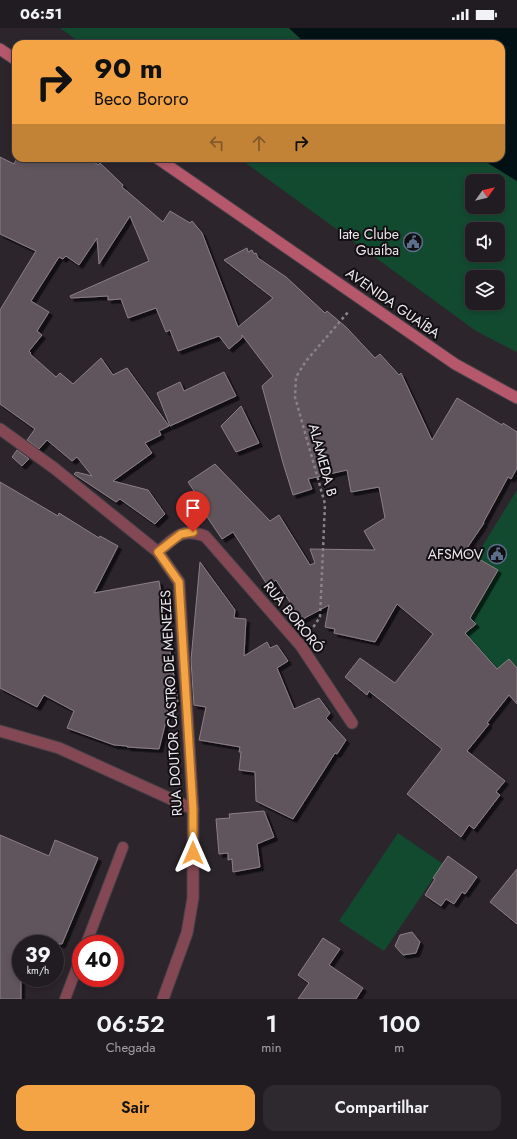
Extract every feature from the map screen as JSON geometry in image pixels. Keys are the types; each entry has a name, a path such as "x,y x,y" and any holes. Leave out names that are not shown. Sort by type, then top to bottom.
{"main road":[{"path":"0,49 12,57"},
{"name":"AVENIDA GUAÍBA","path":"163,162 455,364 517,398"}],"street":[{"path":"0,429 54,468 158,552"},
{"name":"RUA BORORÓ","path":"158,552 181,534 193,532 205,536 301,646 352,723"},
{"name":"RUA DOUTOR CASTRO DE MENEZES","path":"158,552 179,582 193,809 193,898 186,933 163,999"},
{"path":"0,732 59,748 193,809"}],"lane":[{"path":"89,935 123,847"},
{"path":"65,999 72,981"}],"path":[{"name":"ALAMEDA B","path":"301,646 320,617 326,504 295,397 296,377 306,361 360,298"}],"green space":[{"path":"60,28 289,28 302,40 76,40"},
{"name":"Iate Clube Guaíba","path":"244,162 486,162 517,181 517,352 476,331"},
{"name":"AFSMOV","path":"517,490 517,699 438,618"},
{"path":"398,833 443,864 384,951 339,921"}],"shaded area":[{"path":"289,28 517,28 517,181 486,162 505,162 505,40 302,40"}],"building":[{"path":"0,157 14,164 15,162 94,162 98,165 100,163 123,185 122,187 163,222 170,211 190,223 192,221 202,233 238,327 273,298 224,260 247,248 248,252 252,250 254,254 256,253 258,258 286,277 325,313 327,311 346,327 375,358 380,354 399,375 401,373 432,440 457,398 502,425 503,423 517,432 517,468 511,479 508,477 484,523 465,551 498,570 470,618 476,624 465,633 497,669 509,659 517,668 517,704 509,695 487,723 489,724 467,751 505,781 496,792 500,795 474,829 469,825 461,837 407,794 442,749 369,691 367,695 345,677 360,658 395,683 433,634 397,604 375,642 334,633 335,629 325,627 329,605 301,620 276,580 268,586 233,532 222,539 191,493 194,491 188,482 215,464 270,521 279,515 310,565 315,563 310,549 375,550 364,531 385,518 379,487 351,492 347,470 308,479 312,489 293,495 262,386 273,376 242,335 242,338 229,349 219,336 178,351 170,330 166,332 156,308 128,318 121,299 108,300 108,296 71,298 70,296 149,261 130,216 99,264 97,238 79,265 66,256 63,259 59,257 31,301 49,312 37,331 42,335 29,351 31,353 30,354 56,377 60,373 73,384 101,358 113,375 127,368 169,426 159,431 161,435 145,443 152,453 113,481 148,490 165,514 155,524 120,499 116,502 74,474 76,472 92,476 77,457 72,461 47,440 39,449 27,440 35,429 0,404 0,310 36,251 0,234"},
{"path":"224,372 236,396 170,426 157,393 180,382 184,391"},
{"path":"241,406 259,443 236,452 221,426"},
{"path":"17,450 29,459 22,466 12,457"},
{"path":"0,482 58,516 59,513 99,538 100,536 118,546 94,593 159,581 178,702 165,699 168,713 159,749 114,745 67,728 74,711 44,695 37,707 0,688"},
{"path":"200,562 235,610 234,618 246,619 244,656 267,642 270,648 277,645 288,661 277,668 294,709 319,698 330,713 326,718 346,740 337,754 335,753 293,819 256,801 255,772 239,770 241,752 239,752 240,747 199,740 206,707 194,705 191,660"},
{"path":"264,811 274,837 257,844 260,867 233,872 232,859 228,860 228,853 219,854 216,819 230,818 229,814"},
{"path":"0,835 49,856 55,840 98,858 64,939 64,935 12,935 12,987 21,987 21,999 0,999"},
{"path":"448,856 477,877 465,894 462,892 454,904 446,899 441,906 425,895 435,879 433,878"},
{"path":"517,869 517,924 490,902"},
{"path":"412,932 420,942 416,953 403,955 395,946 400,935"},
{"path":"323,938 340,949 329,965 363,988 356,999 298,999 309,983 298,975"}],"place":[{"name":"Iate Clube Guaíba","path":"413,242"},
{"name":"AFSMOV","path":"497,554"}],"route":[{"path":"193,532 181,534 158,552 179,582 193,809 193,853"}]}
